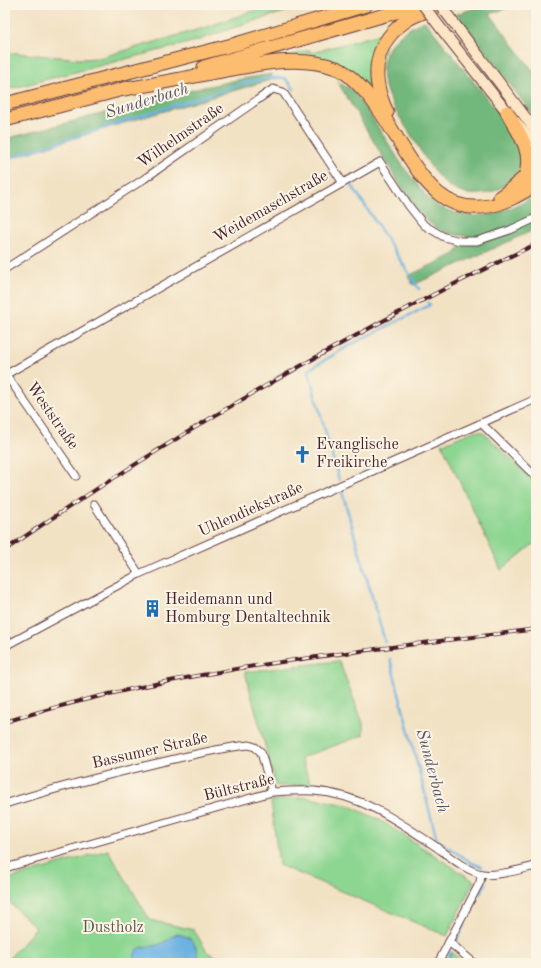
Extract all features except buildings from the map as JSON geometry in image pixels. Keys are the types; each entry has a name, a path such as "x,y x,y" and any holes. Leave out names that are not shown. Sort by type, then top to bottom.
{"highway":[{"path":"5,104 229,46 366,5"},
{"path":"5,120 289,44 421,5"},
{"path":"441,5 411,18 398,27 384,44 378,58 376,79 380,94 390,118 428,176 438,188 463,201 480,202 496,198 509,192 524,177 536,168"},
{"path":"124,89 270,63 306,61 337,68 360,85 377,106 427,185 448,200 461,205 477,208 491,206 519,195 536,185"},
{"path":"507,112 524,143 528,157 527,169 524,177"}],"main road":[{"path":"421,5 507,112 536,145"},
{"path":"441,5 536,131"}],"street":[{"name":"Wilhelmstraße","path":"5,269 144,179 273,89 283,92 342,183"},
{"name":"Weidemaschstraße","path":"5,374 380,162 409,206 424,225 444,237 477,241 494,236 536,218"},
{"name":"Weststraße","path":"5,374 76,476"},
{"name":"Uhlendiekstraße","path":"5,646 139,574 536,399"},
{"path":"481,423 536,477"},
{"path":"94,504 139,574"},
{"name":"Bassumer Straße","path":"5,804 48,790 95,778 186,756 249,745 255,747 261,752 272,792"},
{"name":"Bültstraße","path":"5,868 272,792 294,790 316,791 339,795 379,810 392,817 469,869 481,874 491,875 536,866"},
{"path":"438,963 480,882 481,874"},
{"path":"449,942 474,963"}],"green space":[{"path":"270,5 308,5 247,23 196,41 5,90 5,52 80,59 99,58 207,27"},
{"path":"484,5 517,5 490,14 536,75 536,119 457,14"},
{"path":"425,21 500,116 520,151 522,164 519,171 506,184 496,190 484,194 465,194 453,189 439,177 427,161 395,110 388,95 383,79 383,67 387,51 403,33"},
{"path":"387,32 375,94 362,82 285,57 310,50 311,53"},
{"path":"272,74 270,80 110,127 5,160 5,139 204,87"},
{"path":"337,81 353,91 405,169 428,198 439,207 456,213 473,216 494,214 536,196 536,229 413,285 408,276 455,254 468,236 451,234 438,229 414,208"},
{"path":"474,431 483,432 536,483 536,542 501,570 442,444"},
{"path":"339,661 363,723 363,735 301,758 311,785 276,786 245,672"},
{"path":"304,797 347,805 380,820 474,881 447,936 279,865 271,801"},
{"name":"Dustholz","path":"108,850 150,920 194,930 207,952 231,963 5,963 36,928 5,898 5,880"},
{"path":"452,952 463,963 447,963"}],"water":[{"path":"177,934 187,937 194,943 197,950 197,963 137,963 134,960 135,954 140,948 162,943"}],"waterway":[{"name":"Sunderbach","path":"5,159 248,82 271,78 285,78 294,89"},
{"name":"Sunderbach","path":"351,184 419,289"},
{"name":"Sunderbach","path":"339,480 308,370 350,345 430,305 428,303"},
{"name":"Sunderbach","path":"341,488 385,642"},
{"name":"Sunderbach","path":"390,659 437,840 472,863 482,867"},
{"name":"Sunderbach","path":"480,894 486,883"},
{"name":"Sunderbach","path":"469,916 475,904"},
{"name":"Sunderbach","path":"456,941 465,923"},
{"name":"Sunderbach","path":"445,963 451,952"}],"railway":[{"path":"5,550 133,466 264,386 399,313 536,244"},
{"path":"5,722 70,703 202,675 335,654 536,629"}],"place":[{"name":"Evanglische Freikirche","path":"303,454"},
{"name":"Heidemann und Homburg Dentaltechnik","path":"152,609"}]}
